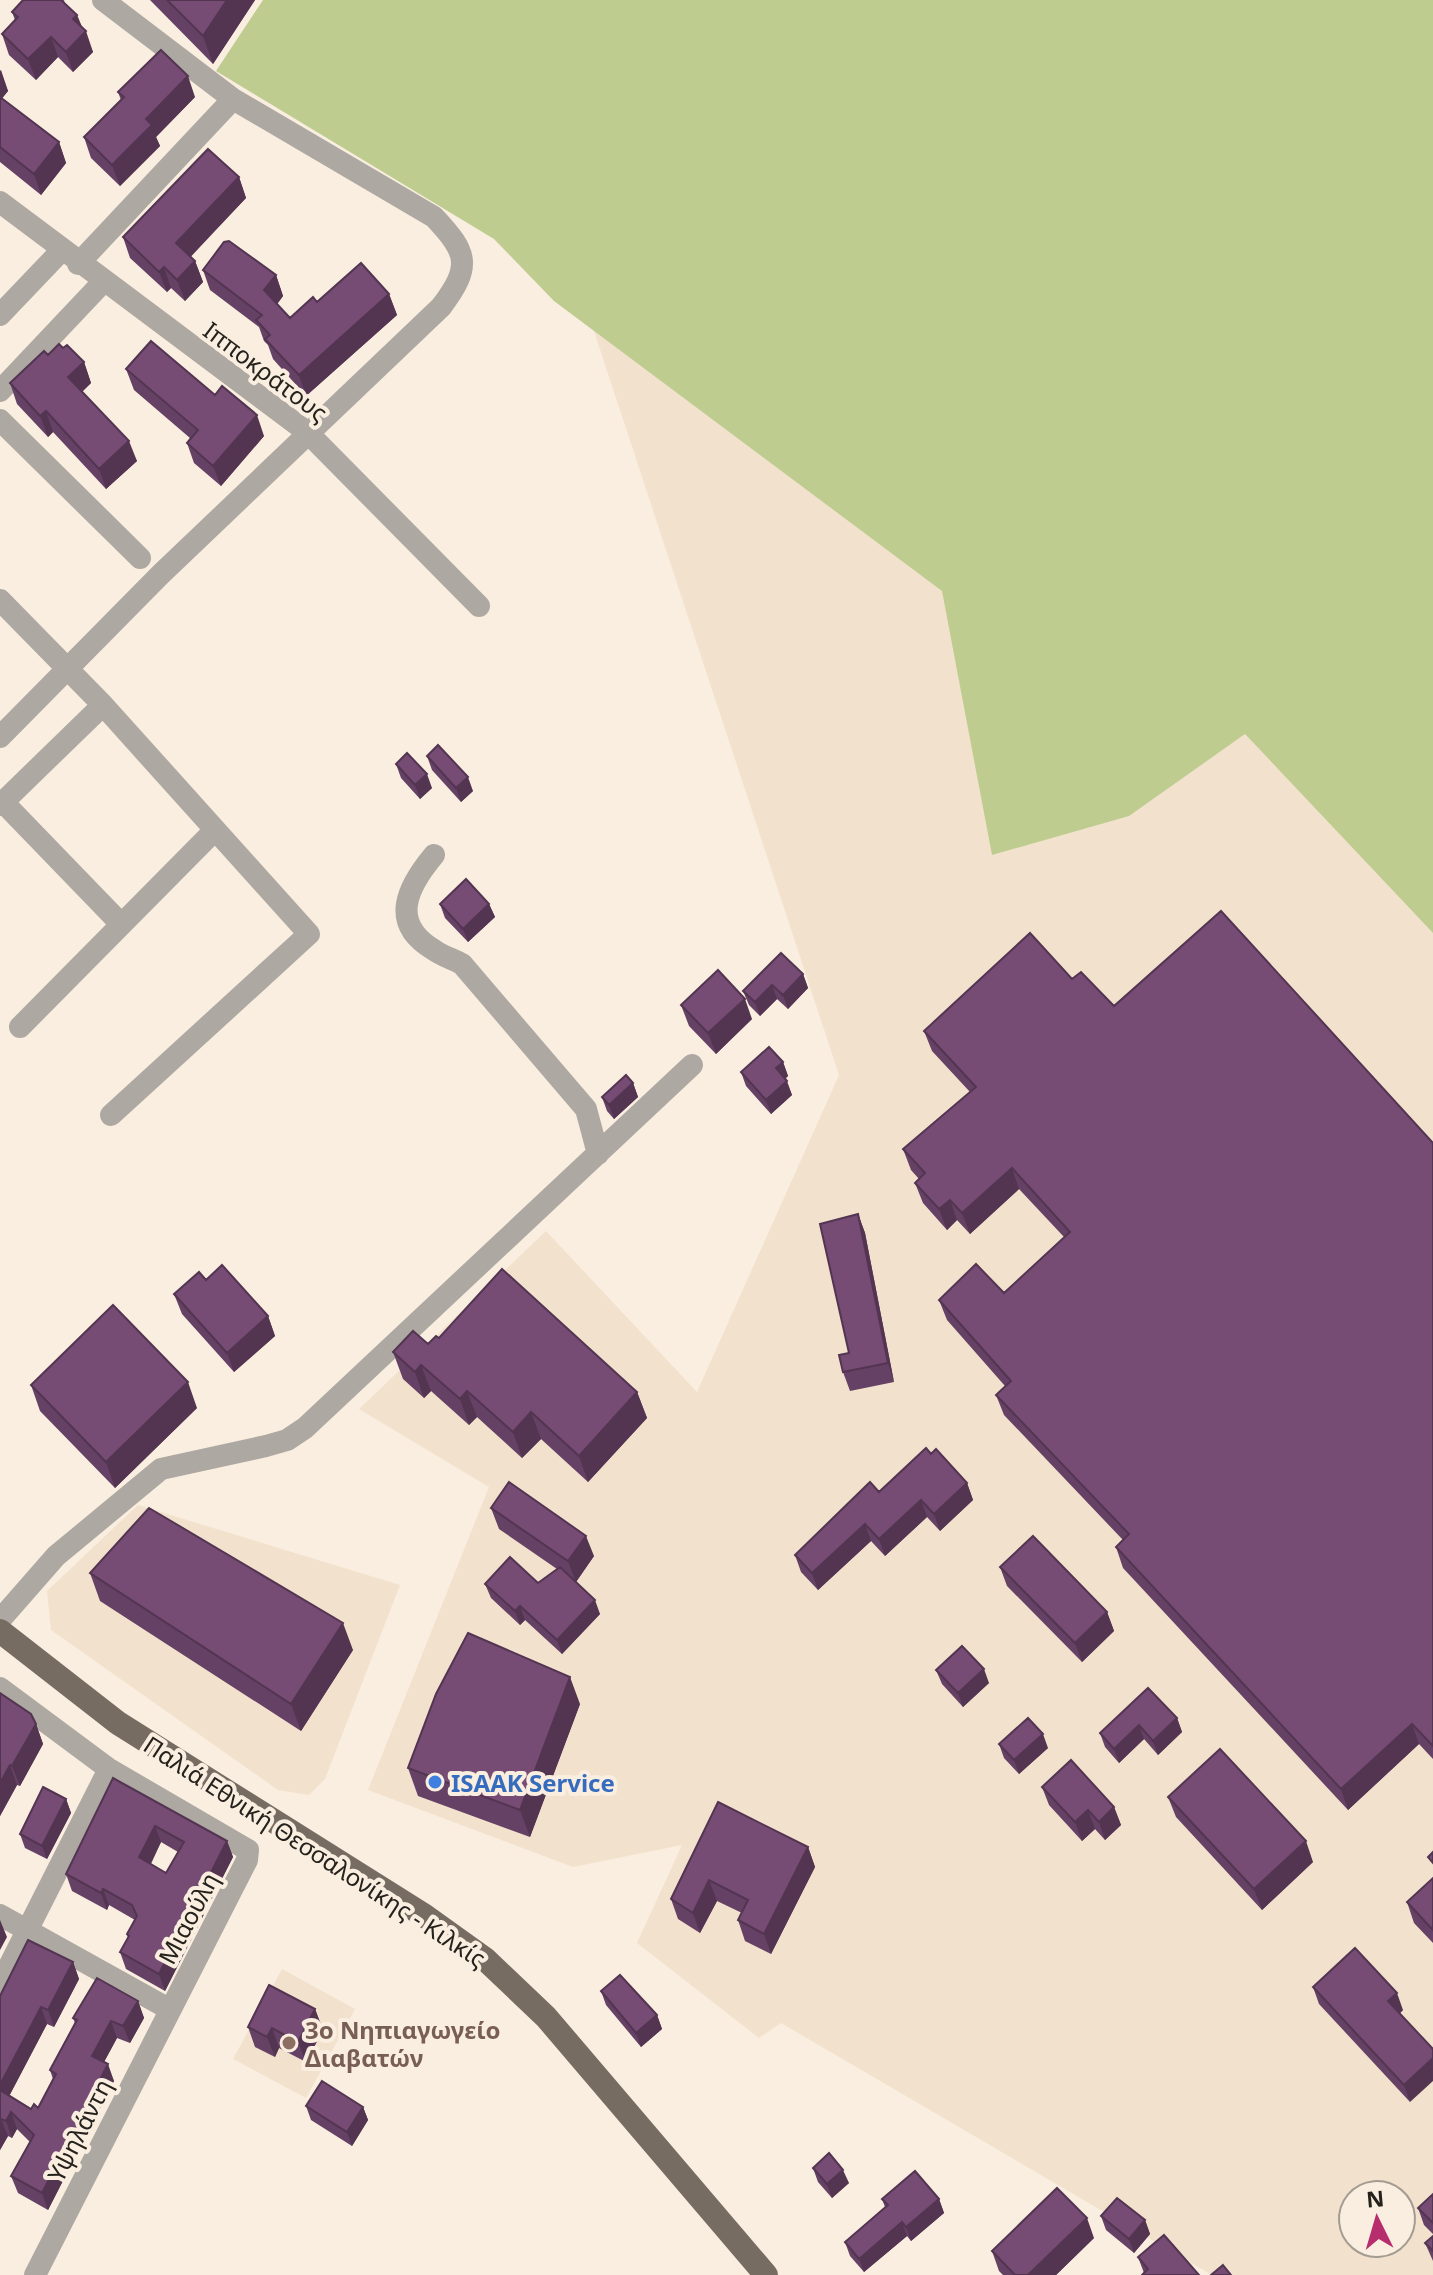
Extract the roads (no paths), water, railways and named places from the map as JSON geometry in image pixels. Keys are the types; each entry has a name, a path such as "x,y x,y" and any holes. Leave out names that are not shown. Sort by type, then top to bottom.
{"main road":[{"name":"Παλιά Εθνική Θεσσαλονίκης - Κιλκίς","path":"0,1631 118,1723 436,1923 485,1959 546,2017 766,2275"}],"street":[{"path":"0,737 307,432 441,307 458,285 462,262 460,244 434,217 233,99 103,0"},
{"path":"0,315 70,257 233,99"},
{"name":"Ιπποκράτους","path":"0,202 307,432 479,606"},
{"path":"0,391 103,282"},
{"path":"0,420 140,558"},
{"path":"0,600 66,671 103,705 309,934 111,1115"},
{"path":"103,705 2,803 121,924"},
{"path":"20,1027 215,830"},
{"path":"434,855 408,891 406,910 410,926 434,951 462,964 586,1109 598,1154"},
{"path":"0,1620 56,1556 161,1469 266,1446 287,1440 305,1428 692,1065"},
{"path":"0,1688 109,1769 0,1984"},
{"name":"Μιαούλη","path":"109,1769 248,1850 247,1860 169,2009"},
{"path":"0,1915 169,2009"},
{"name":"Υψηλάντη","path":"35,2275 169,2009"}],"place":[{"name":"ISAAK Service","path":"435,1782"},
{"name":"3ο Νηπιαγωγείο Διαβατών","path":"289,2043"}]}
